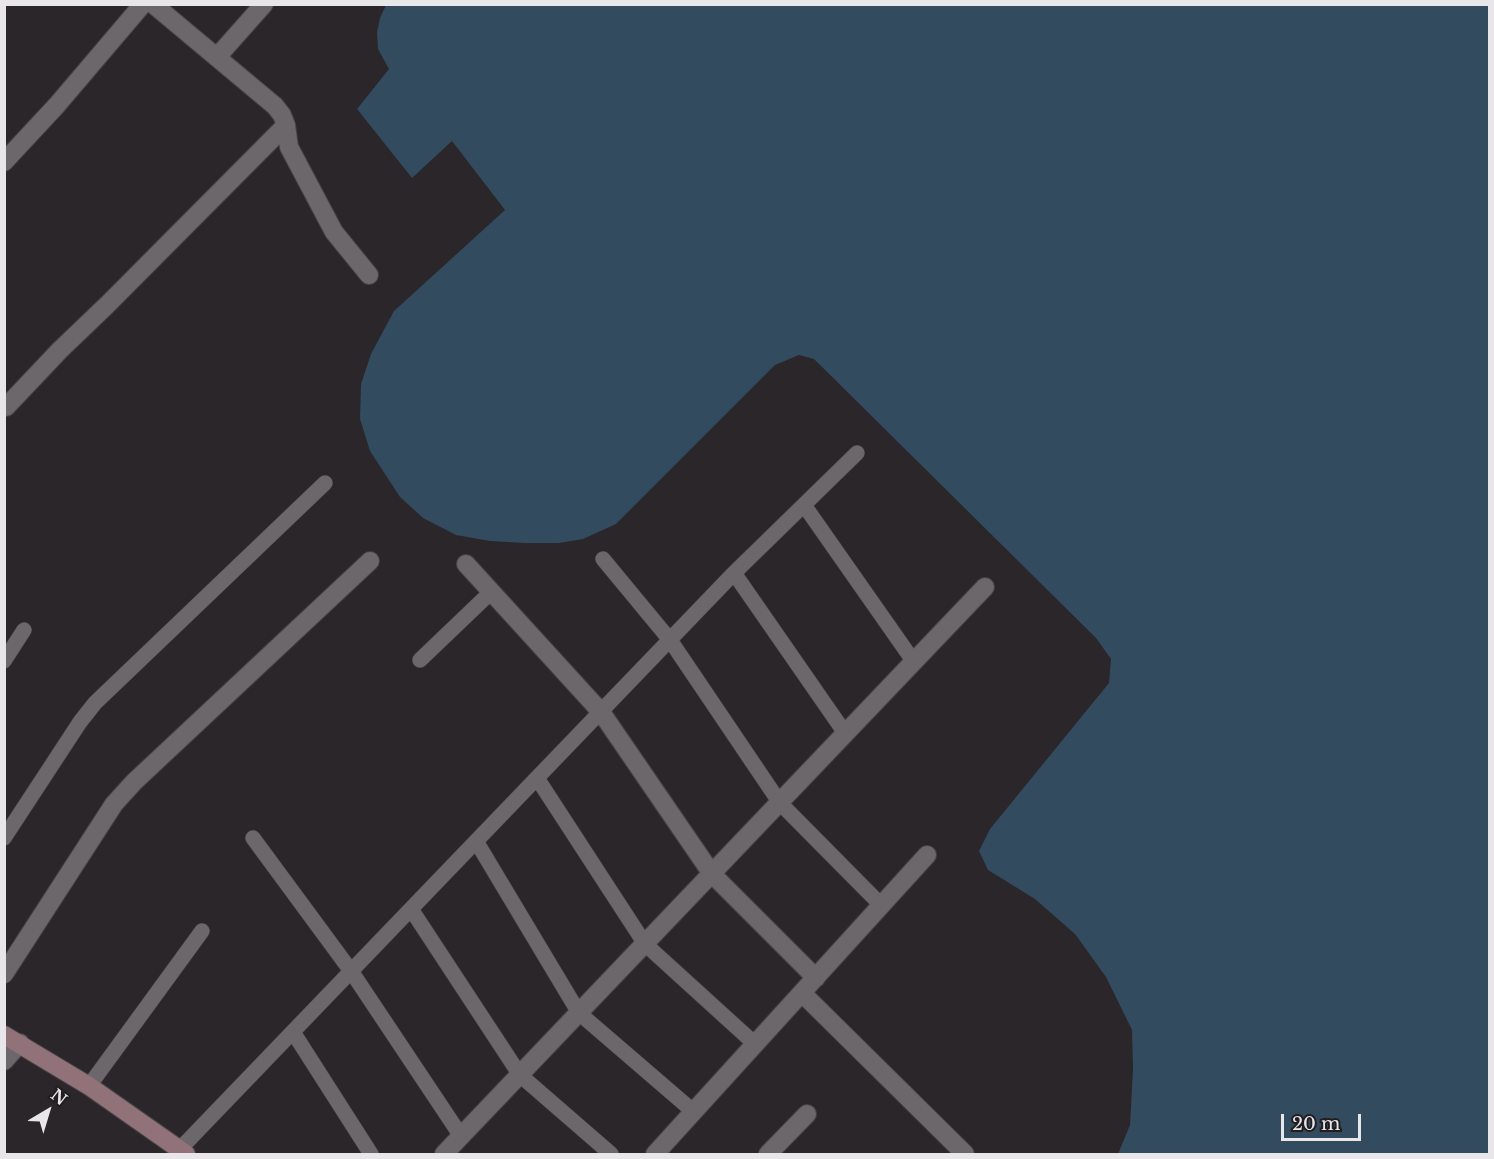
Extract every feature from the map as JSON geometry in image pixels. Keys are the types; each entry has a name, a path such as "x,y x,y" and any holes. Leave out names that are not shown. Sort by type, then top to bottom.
{"street":[{"path":"4,162 57,105 143,4"},
{"path":"153,4 275,106 286,125 289,147 334,232 369,275"},
{"path":"217,57 264,4"},
{"path":"6,407 60,350 286,125"},
{"path":"4,974 114,804 134,782 370,561"},
{"path":"465,564 601,712 712,874 816,978"},
{"path":"444,1155 985,587"},
{"path":"655,1155 927,855"},
{"path":"802,993 965,1155"},
{"path":"4,1061 12,1039 89,1086 180,1153"},
{"path":"768,1155 807,1114"}],"lane":[{"path":"180,1153 351,971 734,573 857,453"},
{"path":"4,838 80,722 95,703 325,483"},
{"path":"804,505 914,662"},
{"path":"603,559 670,640 780,803 881,905"},
{"path":"734,573 846,733"},
{"path":"420,660 490,593"},
{"path":"4,661 24,630"},
{"path":"537,778 645,944 755,1044"},
{"path":"253,838 351,971 461,1136"},
{"path":"476,842 579,1013 694,1112"},
{"path":"411,909 520,1075 611,1155"},
{"path":"89,1086 202,931"},
{"path":"293,1032 371,1155"}],"water":[{"path":"386,5 1489,5 1489,1154 1118,1154 1130,1125 1133,1069 1132,1030 1106,977 1075,934 1035,899 988,870 979,851 990,829 1109,683 1111,659 1096,638 814,359 799,355 775,365 616,524 583,539 559,543 525,543 490,541 456,535 423,518 400,497 370,451 360,419 361,384 371,354 394,311 505,210 452,141 412,178 357,109 389,69 378,49 377,32"}]}
